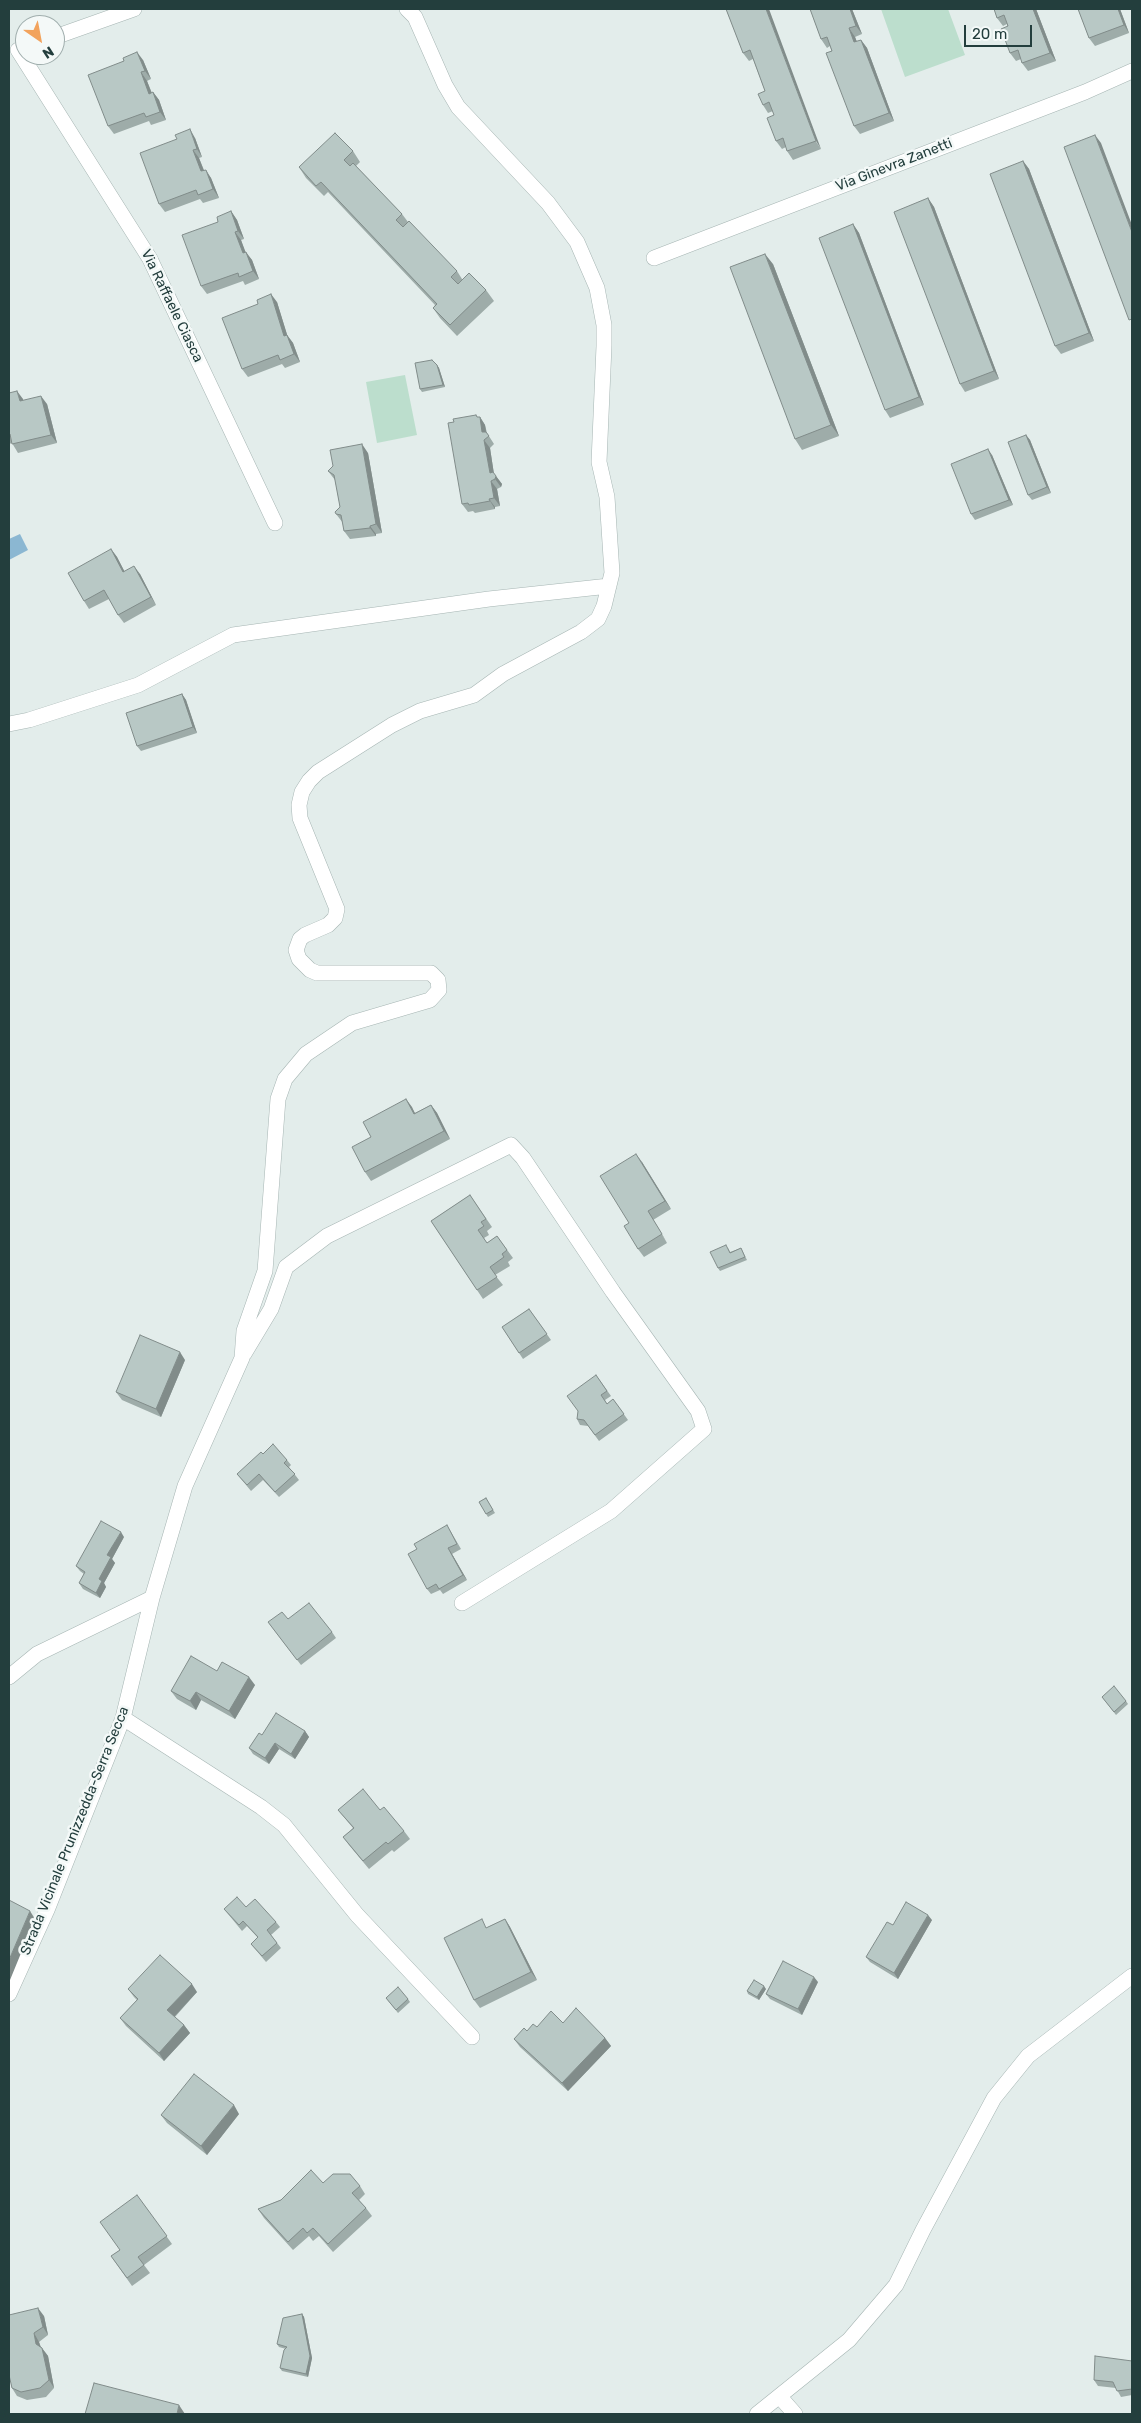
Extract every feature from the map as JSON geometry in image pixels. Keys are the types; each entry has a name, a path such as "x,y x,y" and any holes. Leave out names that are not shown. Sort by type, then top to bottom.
{"street":[{"path":"65,33 134,9"},
{"name":"Strada Vicinale Prunizzedda-Serra Secca","path":"9,1994 47,1910 123,1718 152,1598 185,1486 242,1358 244,1331 266,1271 278,1099 285,1079 306,1054 352,1024 430,1000 439,990 438,980 431,973 317,973 310,970 299,959 296,950 300,940 305,934 328,925 334,918 336,909 300,818 299,805 302,792 318,772 392,725 420,711 474,695 503,674 581,632 598,619 612,573 607,497 599,462 604,325 597,288 577,242 548,203 458,107 445,86 416,12"},
{"name":"Via Raffaele Ciasca","path":"27,65 150,259 275,523"},
{"name":"Via Ginevra Zanetti","path":"654,258 1085,92 1132,71"},
{"path":"9,724 29,720 138,685 233,636 489,600 609,586"},
{"path":"242,1358 270,1309 286,1267 327,1236 511,1145 524,1158 613,1292 698,1411 704,1428 611,1512 462,1603"},
{"path":"9,1676 38,1654 152,1598"},
{"path":"123,1718 261,1807 284,1825 357,1915 472,2037"},
{"path":"757,2414 849,2340 896,2285 922,2230 994,2098 1028,2056 1132,1976"},
{"path":"780,2397 795,2414"}],"green space":[{"path":"881,9 948,9 965,55 905,77"},
{"path":"405,375 417,435 377,443 366,382"}],"water":[{"path":"20,534 28,550 9,560 9,539"}],"building":[{"path":"726,9 766,9 816,141 787,151 783,138 776,141 767,118 774,115 769,102 763,105 758,94 765,91 750,50 743,53"},
{"path":"810,9 850,9 856,26 849,28 854,42 861,40 889,113 854,126 826,53 832,51 827,37 821,39"},
{"path":"994,9 1033,9 1050,53 1022,63 1018,50 1010,53 1001,29 1008,26 1004,15 997,18"},
{"path":"1078,9 1118,9 1124,25 1089,38"},
{"path":"137,52 145,71 141,72 149,94 153,92 160,112 146,117 144,113 108,126 88,75 124,61 123,58"},
{"path":"190,129 197,149 193,150 201,171 206,170 213,189 198,195 196,190 159,204 140,153 177,139 175,135"},
{"path":"335,133 353,151 344,160 350,166 353,163 402,214 396,220 403,227 409,221 457,271 451,277 458,284 469,273 486,290 450,325 433,308 437,304 321,182 316,186 299,167"},
{"path":"1095,135 1132,232 1132,319 1129,320 1064,147"},
{"path":"1023,161 1089,333 1055,346 990,174"},
{"path":"928,198 994,371 960,384 894,212"},
{"path":"231,211 238,231 235,232 243,253 246,252 253,271 239,277 238,273 201,286 182,235 218,222 217,217"},
{"path":"853,224 919,397 885,410 819,238"},
{"path":"765,254 831,425 795,439 730,267"},
{"path":"271,294 284,336 287,335 294,354 280,360 278,355 242,369 222,318 258,304 257,300"},
{"path":"432,360 437,365 443,385 420,389 415,363"},
{"path":"17,391 20,401 41,396 51,435 12,444 9,434 9,393"},
{"path":"476,415 480,417 482,432 486,432 489,436 484,440 490,473 493,472 496,476 491,481 494,498 489,499 490,501 469,505 468,503 462,504 448,423 454,422 453,419"},
{"path":"1026,435 1047,487 1028,495 1008,442"},
{"path":"362,444 376,524 370,526 370,528 344,531 341,515 335,512 340,507 334,475 328,471 333,466 330,450"},
{"path":"988,449 1009,500 971,514 951,464"},
{"path":"111,549 123,572 134,566 151,597 118,615 104,590 84,601 68,573"},
{"path":"182,694 193,727 137,746 126,713"},
{"path":"406,1099 414,1114 431,1105 444,1131 365,1172 352,1147 371,1137 363,1122"},
{"path":"636,1154 665,1201 648,1211 662,1234 638,1249 624,1226 629,1223 600,1176"},
{"path":"470,1195 486,1219 481,1222 484,1226 478,1230 487,1243 497,1236 507,1250 502,1254 504,1257 490,1267 497,1277 477,1290 431,1221"},
{"path":"726,1245 730,1253 741,1248 745,1257 718,1268 710,1252"},
{"path":"529,1309 547,1334 519,1353 502,1327"},
{"path":"140,1335 180,1352 156,1409 116,1392"},
{"path":"596,1375 607,1391 601,1395 607,1404 613,1399 624,1414 595,1435 584,1420 577,1419 578,1411 567,1396"},
{"path":"273,1444 287,1460 284,1463 295,1474 275,1492 259,1474 247,1485 237,1474 261,1452 263,1454"},
{"path":"486,1498 493,1510 486,1514 479,1502"},
{"path":"101,1521 121,1532 107,1555 111,1557 99,1579 102,1581 96,1593 79,1583 85,1572 76,1566"},
{"path":"447,1525 457,1544 448,1548 463,1575 439,1589 436,1584 427,1589 408,1554 417,1549 414,1544"},
{"path":"309,1603 332,1632 297,1660 268,1622 282,1612 288,1619"},
{"path":"191,1656 217,1671 222,1662 249,1677 229,1711 196,1692 190,1701 171,1691"},
{"path":"1114,1686 1126,1701 1114,1712 1102,1697"},
{"path":"276,1713 305,1731 291,1754 275,1743 265,1758 249,1748 259,1733 262,1735"},
{"path":"363,1789 380,1810 384,1807 404,1831 388,1844 386,1842 363,1861 343,1837 354,1828 338,1810"},
{"path":"237,1897 246,1907 255,1899 276,1922 267,1930 277,1943 262,1956 251,1944 258,1937 243,1921 239,1925 224,1909"},
{"path":"9,1900 30,1911 9,1960"},
{"path":"906,1902 928,1915 894,1973 866,1957 887,1922 893,1925"},
{"path":"482,1919 486,1928 505,1919 531,1972 474,2000 444,1938"},
{"path":"160,1955 192,1984 167,2010 184,2025 159,2053 120,2018 138,1999 128,1989"},
{"path":"783,1961 814,1977 798,2009 766,1994"},
{"path":"754,1980 764,1986 757,1997 747,1991"},
{"path":"398,1987 408,1999 396,2010 386,1998"},
{"path":"576,2008 605,2038 562,2083 514,2039 524,2028 527,2031 533,2024 537,2027 551,2011 563,2023"},
{"path":"194,2074 234,2105 201,2146 161,2115"},
{"path":"311,2170 323,2183 333,2174 350,2174 360,2186 352,2193 366,2208 328,2244 313,2228 307,2233 303,2228 288,2242 258,2209 281,2200"},
{"path":"137,2195 167,2236 138,2257 144,2265 127,2278 111,2256 120,2250 100,2222"},
{"path":"38,2308 43,2327 34,2333 36,2344 42,2348 49,2380 40,2388 21,2392 12,2388 9,2375 9,2315"},
{"path":"302,2314 310,2356 306,2374 280,2368 284,2350 287,2347 277,2344 283,2318"},
{"path":"1095,2356 1132,2361 1132,2389 1117,2391 1113,2382 1094,2380"},
{"path":"94,2383 179,2405 177,2414 85,2414"}]}
